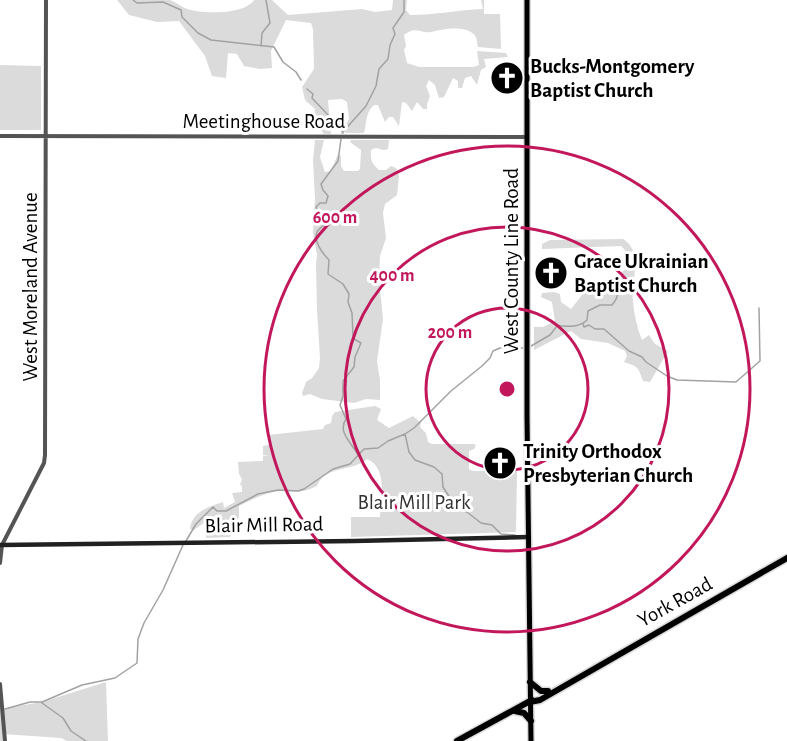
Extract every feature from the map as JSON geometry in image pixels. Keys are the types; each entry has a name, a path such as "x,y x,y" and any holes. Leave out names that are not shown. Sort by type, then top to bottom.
{"highway":[{"name":"York Road","path":"530,702 540,700 787,558"},
{"name":"York Road","path":"530,702 580,675"},
{"path":"530,682 541,692 548,691"},
{"path":"458,741 530,702"},
{"path":"514,711 524,713 531,721"}],"main road":[{"name":"West County Line Road","path":"527,0 528,537 531,741"},
{"name":"Blair Mill Road","path":"1,545 528,537"}],"street":[{"name":"West Moreland Avenue","path":"0,563 1,545 44,463 45,455 46,0"},
{"name":"Meetinghouse Road","path":"0,136 528,137"},
{"path":"0,684 5,741"}],"green space":[{"path":"117,0 170,0 187,9 223,12 242,8 254,0 272,0 288,15 362,9 375,12 392,10 393,0 407,0 406,10 410,15 483,9 481,0 484,0 484,14 500,14 501,49 478,47 476,37 467,30 448,29 427,32 418,30 404,35 407,63 419,67 473,67 479,65 477,51 506,53 508,57 484,59 486,67 481,70 477,85 471,76 465,78 462,88 458,88 458,81 453,78 444,97 439,98 435,85 429,80 426,86 430,96 427,109 423,109 417,102 412,111 406,103 402,102 399,126 393,117 389,117 385,122 378,105 374,105 368,114 364,133 346,133 343,130 349,119 347,102 342,99 328,100 331,134 324,134 314,117 315,109 305,100 302,87 314,69 311,23 286,20 271,51 272,68 260,69 244,66 237,54 228,53 226,78 212,76 205,56 179,21 157,22 129,15"},
{"path":"0,65 41,66 41,130 0,130"},
{"path":"315,140 324,140 320,157 325,172 331,171 338,154 341,156 341,166 344,171 360,169 361,150 350,142 351,140 389,140 388,149 371,150 371,159 379,170 386,170 391,166 396,168 399,176 397,195 385,204 383,213 386,238 380,256 379,279 383,319 377,361 380,400 366,399 354,403 322,399 310,394 303,396 302,393 306,382 319,368 320,358 317,255 313,232"},
{"path":"623,239 630,245 635,260 633,302 642,340 649,335 655,344 668,351 650,382 643,381 637,368 624,362 627,356 625,351 608,343 581,339 571,331 534,350 534,327 543,327 555,321 552,302 541,297 542,293 560,294 561,302 571,309 592,285 604,285 626,269 627,252 621,246 542,249 542,244 550,240"},
{"name":"Blair Mill Park","path":"375,406 381,409 377,420 389,428 413,416 421,423 420,427 426,433 428,442 432,444 476,445 469,451 469,469 472,471 517,471 516,532 351,537 351,517 380,517 381,476 374,463 367,459 326,475 317,486 311,489 269,493 239,506 239,517 230,537 206,538 207,524 205,522 194,530 190,529 194,518 202,511 223,502 224,508 235,502 232,493 242,492 238,462 263,461 263,456 269,456 263,455 263,446 269,445 268,435 323,429 325,425 331,423 335,412"},
{"path":"106,682 108,741 67,741 61,738 3,734 3,741 0,741 0,709 42,702"}],"waterway":[{"path":"133,0 137,3 163,2 181,10 182,17 198,33 211,40 274,47 283,62 296,72 301,80"},
{"path":"261,46 262,33 270,23 266,0"},
{"path":"342,133 366,106 376,86 379,69 388,59 390,45 395,34 393,28 404,12 404,0"},
{"path":"307,89 313,94 312,98 330,117"},
{"path":"333,119 342,124 343,133"},
{"path":"341,139 338,161 321,184 328,196 326,203 320,203 316,207 321,217 328,221 318,231 316,239 329,260 328,274 343,284 349,294 353,336 361,343 355,357 354,367 343,381 343,396 340,405 346,419 344,433 358,455"},
{"path":"531,346 550,335 557,326 584,323 587,320 588,311 600,305 612,305 618,292 629,287"},
{"path":"583,324 584,327 589,325 595,329 604,329 629,351 677,380 736,382 760,361 759,308"},
{"path":"186,541 196,524 213,507 217,511 226,511 258,494 278,490 304,489 333,469 350,464 364,449 378,448 414,428 451,391 482,366 493,351 500,348 523,348"},
{"path":"405,434 409,452 415,460 434,467 442,474 443,487 457,509 467,512 481,523 492,525 501,534 515,535"},
{"path":"5,709 30,702 42,702 82,685 115,678 137,663 138,639 144,623 163,590 183,545"},
{"path":"42,703 63,718 71,731 86,741"}],"place":[{"name":"Bucks-Montgomery Baptist Church","path":"507,78"},
{"name":"Grace Ukrainian Baptist Church","path":"551,273"},
{"name":"Trinity Orthodox Presbyterian Church","path":"500,463"}]}
